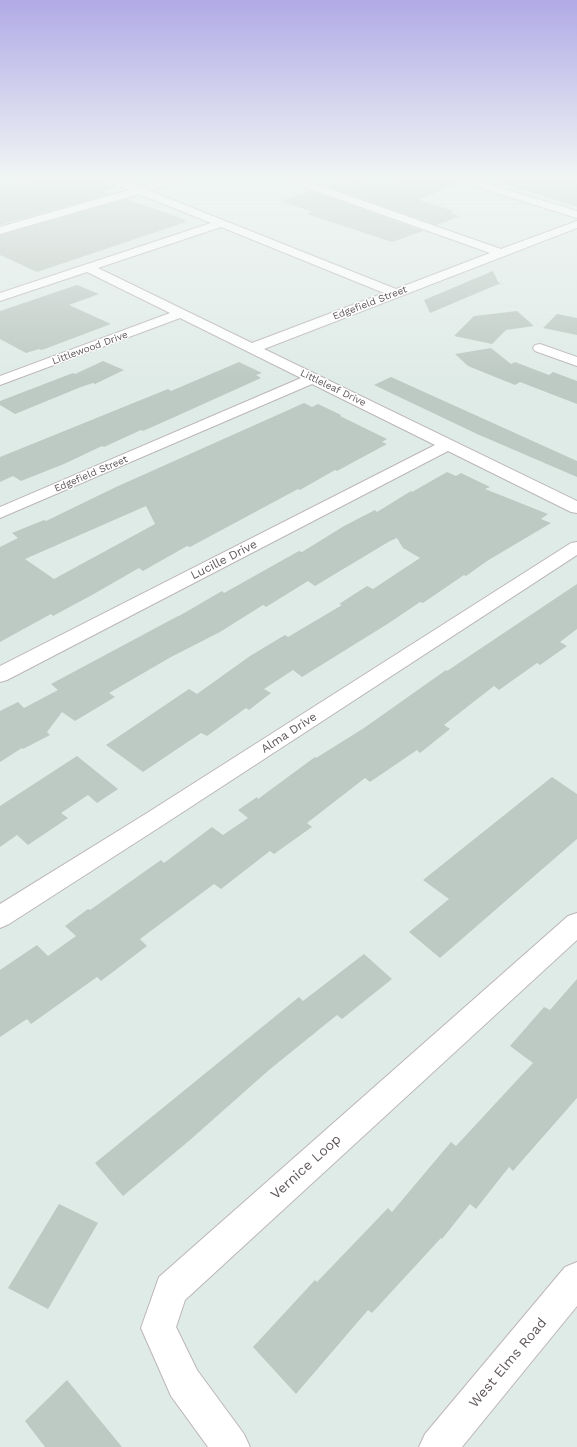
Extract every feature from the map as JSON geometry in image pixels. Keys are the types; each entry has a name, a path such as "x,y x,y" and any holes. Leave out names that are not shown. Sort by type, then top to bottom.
{"street":[{"path":"0,297 159,245"},
{"path":"273,245 395,293"},
{"path":"480,245 501,252"},
{"name":"Edgefield Street","path":"253,348 521,245"},
{"name":"Littleleaf Drive","path":"88,268 577,508"},
{"name":"Littlewood Drive","path":"0,381 180,314"},
{"path":"540,348 577,362"},
{"name":"Edgefield Street","path":"0,513 313,378"},
{"name":"Lucille Drive","path":"0,675 449,444"},
{"name":"Alma Drive","path":"0,917 162,815 577,547"},
{"name":"Vernice Loop","path":"231,1447 184,1383 158,1328 171,1289 577,924"},
{"name":"West Elms Road","path":"438,1447 577,1279"}],"building":[{"path":"0,245 119,245 37,272 0,255"},
{"path":"493,271 498,282 501,283 430,313 424,300"},
{"path":"77,285 99,294 69,305 111,324 42,350 39,349 26,353 0,339 0,311"},
{"path":"517,311 534,326 506,330 492,344 454,336 474,316"},
{"path":"557,314 577,318 577,335 543,328"},
{"path":"491,348 511,364 515,362 549,375 553,372 577,381 577,404 520,382 515,385 468,366 455,354"},
{"path":"103,361 124,370 95,384 93,383 81,387 15,414 0,405 0,401 73,373 75,374"},
{"path":"239,362 262,373 256,375 261,378 143,431 141,430 104,447 102,446 64,464 21,481 13,476 0,482 0,457 168,389 171,391"},
{"path":"391,377 577,461 577,477 477,434 374,385"},
{"path":"304,403 312,407 318,404 387,439 382,442 387,444 337,471 335,470 300,490 298,489 190,547 187,546 143,571 139,568 53,616 51,614 0,642 0,547 18,538 12,533 44,520 46,521 116,487","holes":["146,506 155,524 54,579 25,559"]},
{"path":"447,472 456,476 461,473 490,487 485,489 548,514 541,519 551,523 487,561 466,576 464,575 423,603 420,602 302,677 293,670 264,689 271,693 249,710 246,708 207,736 201,733 143,772 106,745 189,689 197,694 250,656 285,635 288,637 342,605 339,604 367,586 373,589 420,558 403,548 397,538 390,541 315,586 308,581 266,607 263,605 220,632 171,657 109,693 115,697 75,721 62,712 47,732 50,735 23,749 22,748 0,762 0,711 18,702 24,708 58,690 51,684 179,616 222,591 224,593 299,551 302,552 344,526 375,510 377,512 411,491 412,492"},
{"path":"577,584 577,629 560,642 567,646 540,665 537,663 499,690 494,686 444,725 450,729 420,753 417,750 370,782 365,778 307,823 312,827 274,854 270,851 221,889 214,884 140,939 147,946 101,981 97,977 31,1024 27,1019 0,1037 0,970 37,945 48,956 76,936 65,926 88,909 90,910 161,860 164,863 212,827 223,835 248,818 238,810 257,797 258,799 315,757 316,758 364,728 446,670 447,671"},
{"path":"77,756 118,789 97,803 88,795 61,813 68,818 28,845 17,835 0,847 0,806"},
{"path":"552,777 577,794 577,839 440,958 409,932 449,899 423,880"},
{"path":"364,954 392,979 342,1019 337,1015 269,1070 190,1140 123,1196 95,1163 299,997 303,1001"},
{"path":"577,979 577,1098 513,1171 509,1167 476,1209 470,1204 442,1239 441,1238 372,1313 368,1310 296,1394 253,1347 315,1280 317,1282 388,1208 392,1212 451,1142 456,1146 533,1063 510,1046 544,1007 550,1010"},
{"path":"59,1204 98,1223 48,1309 8,1288"},
{"path":"67,1380 122,1447 45,1447 25,1421"}]}
